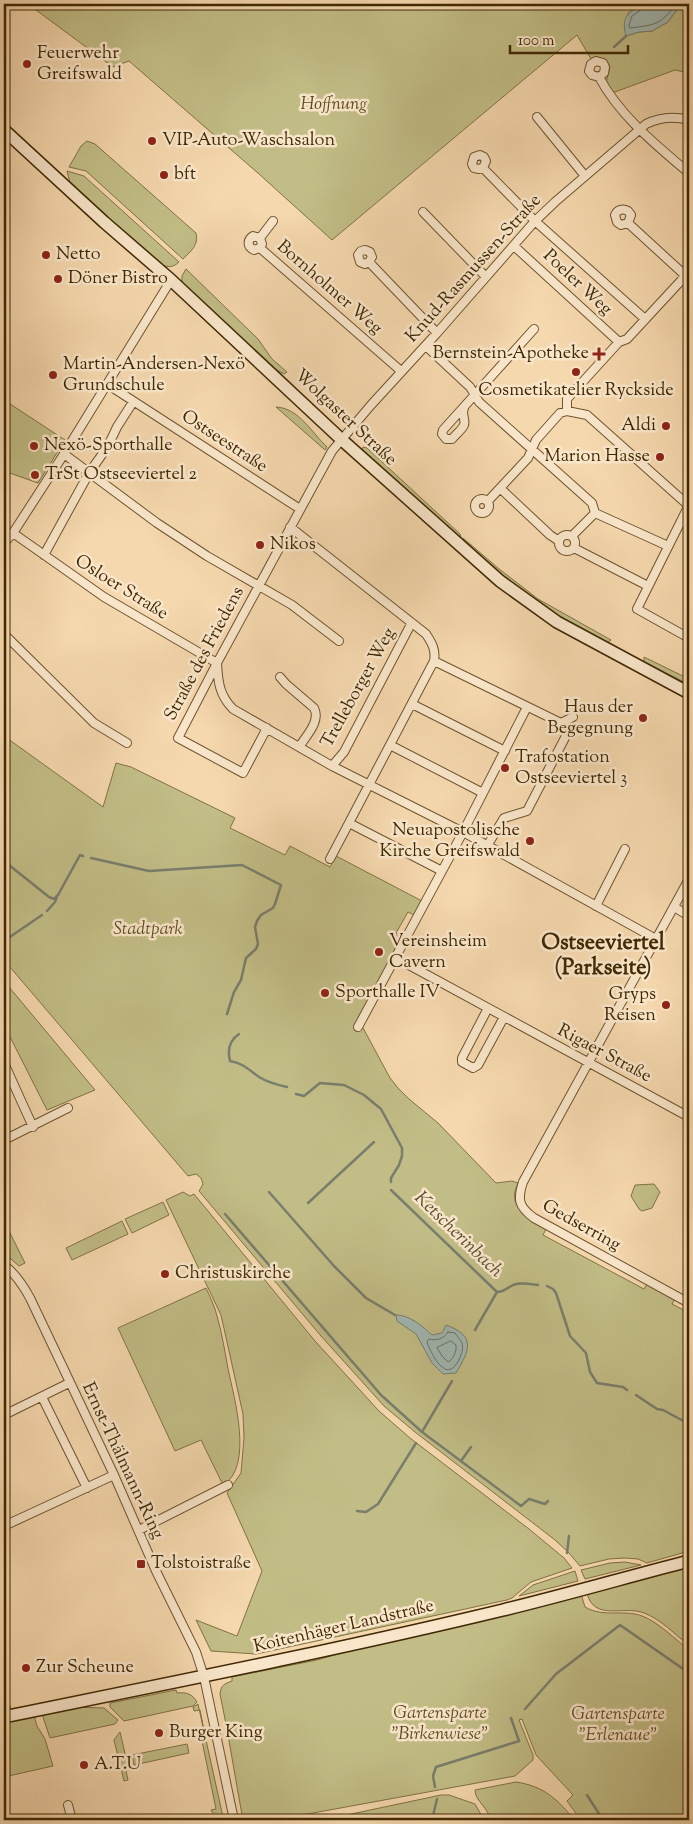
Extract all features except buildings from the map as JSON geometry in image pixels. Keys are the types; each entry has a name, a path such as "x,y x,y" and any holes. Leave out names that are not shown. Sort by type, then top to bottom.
{"main road":[{"name":"Wolgaster Straße","path":"4,130 104,222 171,280 342,440 500,581 543,613 689,693"},
{"name":"Koitenhäger Landstraße","path":"6,1716 204,1677 503,1610 689,1561"}],"street":[{"path":"599,77 605,89 640,130 689,173"},
{"path":"537,117 585,176"},
{"name":"Knud-Rasmussen-Straße","path":"342,440 401,371 438,333 535,222 555,202 654,120 680,118 689,120"},
{"path":"483,168 535,222 645,319"},
{"path":"423,212 486,277"},
{"name":"Bornholmer Weg","path":"260,238 273,221"},
{"path":"567,410 567,399 619,342 627,339 688,276 628,223"},
{"name":"Bornholmer Weg","path":"260,238 253,236 248,243 250,248 254,250 260,248"},
{"name":"Bornholmer Weg","path":"260,238 262,244 260,248"},
{"name":"Poeler Weg","path":"514,246 619,342"},
{"name":"Bornholmer Weg","path":"260,248 401,371"},
{"path":"369,262 438,333"},
{"path":"4,543 13,533 64,454 171,280"},
{"path":"464,408 534,329"},
{"path":"426,346 470,387 479,402 592,503 594,513"},
{"name":"Ostseestraße","path":"107,384 300,509"},
{"path":"44,555 89,473 108,446 117,427 134,402"},
{"path":"488,501 528,458 536,440 560,414 567,410 587,414 689,506 637,609 689,638"},
{"name":"Straße des Friedens","path":"267,728 243,772 178,738 290,527 330,455 342,440"},
{"path":"64,454 207,556 259,585"},
{"path":"500,488 550,535 559,541 560,547 564,551 570,551 574,548 576,543 572,536"},
{"path":"572,536 594,513"},
{"path":"594,513 668,546"},
{"path":"290,527 426,634 432,643 435,653 434,661 330,859"},
{"name":"Osloer Straße","path":"13,533 104,597 217,663"},
{"path":"559,541 564,535 572,536"},
{"path":"574,548 648,586"},
{"name":"Straße des Friedens","path":"259,585 292,605 339,641"},
{"name":"Trelleborger Weg","path":"332,766 344,752 411,624"},
{"path":"4,634 94,723 127,743"},
{"path":"434,661 561,723 573,717"},
{"path":"217,663 218,682 225,701 233,709 332,766 463,832 656,939"},
{"path":"280,677 314,708 316,713 314,724 299,747"},
{"path":"412,704 505,751"},
{"path":"358,1027 463,832 527,707"},
{"path":"488,846 504,818 527,811 569,730"},
{"path":"390,745 483,793"},
{"path":"349,823 442,870"},
{"path":"596,906 625,849"},
{"name":"Gedserring","path":"689,879 523,1182 519,1198 521,1205 534,1218 689,1303"},
{"path":"674,907 689,916"},
{"name":"Rigaer Straße","path":"396,958 689,1117"},
{"path":"488,1008 462,1058 462,1062 468,1066 473,1068 478,1066 504,1017"},
{"path":"4,1063 33,1126"},
{"path":"4,1140 68,1108"},
{"name":"Ernst-Thälmann-Ring","path":"4,1265 20,1281 30,1298 114,1475 156,1571 196,1652 204,1677 232,1820"},
{"path":"4,1415 69,1383"},
{"path":"42,1397 87,1488"},
{"path":"4,1526 114,1475"},
{"path":"138,1530 228,1485"},
{"path":"4,1702 6,1716"},
{"path":"68,1805 72,1820"}],"green space":[{"name":"Hoffnung","path":"28,4 642,4 628,13 626,36 652,31 668,22 681,4 689,4 689,73 675,70 612,93 606,83 610,67 604,60 596,57 591,59 577,35 332,240 129,61 113,67"},
{"path":"87,141 95,144 196,233 195,244 183,259 86,171 69,167 81,146"},
{"path":"67,171 84,176 179,262 174,266 168,267 158,263 75,189 70,183"},
{"path":"186,269 258,339 272,359 287,372 284,374 265,363 182,283 182,276"},
{"path":"4,400 65,440 38,483 4,471"},
{"path":"276,407 284,408 298,416 327,447 325,450"},
{"path":"363,447 367,448 461,537 457,538 362,450"},
{"path":"463,538 538,599 611,640 607,643 551,613 510,585 462,541"},
{"path":"644,657 689,679 689,683 644,662"},
{"name":"Stadtpark","path":"4,736 103,807 116,763 131,767 235,818 230,828 285,855 290,846 330,867 336,856 422,901 414,915 408,912 396,933 403,937 354,1026 362,1026 390,1078 398,1088 438,1123 496,1183 512,1181 518,1183 515,1191 517,1205 532,1221 546,1229 543,1235 644,1289 647,1284 675,1299 672,1304 689,1313 689,1551 647,1563 638,1559 625,1558 609,1559 580,1566 555,1540 384,1406 321,1336 199,1191 203,1184 201,1178 196,1174 188,1176 4,960"},
{"path":"4,981 95,1090 47,1110 4,1025"},
{"path":"654,1184 660,1192 652,1208 642,1211 631,1196 635,1185"},
{"path":"183,1192 190,1196 194,1194 315,1341 379,1411 410,1438 529,1529 564,1558 572,1568 531,1582 507,1600 256,1654 211,1651 196,1620 237,1636 262,1571 227,1493 241,1473 244,1437 243,1414 221,1315 166,1200"},
{"path":"163,1202 169,1215 132,1233 125,1219"},
{"path":"4,1221 25,1263 19,1266 4,1253"},
{"path":"122,1221 128,1234 72,1260 66,1248"},
{"path":"206,1288 215,1309 220,1329 239,1431 240,1448 238,1463 232,1476 223,1485 201,1440 175,1451 118,1328"},
{"path":"625,1562 641,1565 585,1579 581,1570 610,1563"},
{"path":"689,1566 689,1645 662,1623 644,1613 603,1610 596,1607 591,1602 587,1593"},
{"path":"575,1571 578,1581 519,1596 533,1585"},
{"path":"581,1594 585,1607 599,1612 628,1613 648,1618 689,1650 689,1820 581,1820 567,1801 573,1795 536,1755 522,1719 519,1720 533,1755 533,1760 515,1776 275,1820 243,1820 220,1694 222,1687 232,1681 232,1677 317,1660 361,1647"},
{"path":"176,1690 177,1693 191,1695 197,1702 193,1706 124,1721 110,1707 110,1703"},
{"path":"198,1704 199,1710 194,1711 193,1707"},
{"path":"73,1707 104,1708 118,1720 115,1724 50,1738 42,1714"},
{"path":"34,1715 37,1726 45,1739 53,1766 4,1777 4,1722"},
{"path":"120,1732 128,1766 125,1767 128,1780 124,1781 114,1740"},
{"path":"206,1740 223,1817 219,1818 211,1810 216,1809 202,1741"},
{"path":"187,1744 189,1753 134,1765 132,1755"},
{"path":"516,1782 542,1790 556,1800 574,1820 490,1820 477,1798 475,1790"},
{"path":"441,1795 449,1795 475,1804 484,1820 323,1820"}],"water":[{"path":"642,4 681,4 668,22 652,31 626,36 624,25 626,17 632,10"},
{"path":"396,1315 411,1319 432,1335 442,1333 446,1325 462,1334 468,1345 456,1373 443,1374 432,1363 416,1334 397,1321"}],"waterway":[{"path":"614,47 626,36"},
{"name":"Ketscherinbach","path":"4,861 54,899 80,855 83,856"},
{"name":"Ketscherinbach","path":"91,858 149,871 242,865 281,885 273,908 261,915 257,921 255,927 258,944 256,949 246,958 241,980 234,992 227,1014"},
{"path":"47,911 55,902 57,896"},
{"path":"4,941 42,915"},
{"name":"Ketscherinbach","path":"239,1034 230,1045 230,1061 242,1065 265,1080 287,1087"},
{"name":"Ketscherinbach","path":"296,1094 304,1096 320,1083 344,1085 364,1095 381,1109 402,1148 402,1156 391,1178 391,1182"},
{"path":"308,1203 374,1142"},
{"name":"Ketscherinbach","path":"391,1190 497,1292 504,1291 516,1284 538,1285"},
{"path":"269,1192 334,1266 366,1298 395,1315"},
{"path":"225,1214 381,1395 422,1432 521,1506 529,1499 545,1504 548,1501"},
{"name":"Ketscherinbach","path":"547,1286 556,1293 570,1336 586,1353 590,1372 597,1383 623,1387 627,1390"},
{"path":"475,1330 497,1292"},
{"path":"422,1432 452,1381"},
{"name":"Ketscherinbach","path":"636,1395 657,1409 663,1410 689,1424"},
{"path":"357,1511 366,1512 378,1504 416,1443"},
{"path":"461,1461 471,1447"},
{"path":"567,1553 569,1536"},
{"path":"525,1709 556,1674 620,1625 689,1673"},
{"path":"435,1787 433,1776 436,1767 519,1741 511,1718"},
{"path":"587,1795 603,1820"},
{"path":"432,1820 437,1799"}],"place":[{"name":"Feuerwehr Greifswald","path":"27,64"},
{"name":"VIP-Auto-Waschsalon","path":"152,141"},
{"name":"bft","path":"164,175"},
{"name":"Netto","path":"46,255"},
{"name":"Döner Bistro","path":"58,279"},
{"name":"Bernstein-Apotheke","path":"599,354"},
{"name":"Cosmetikatelier Ryckside","path":"576,372"},
{"name":"Martin-Andersen-Nexö Grundschule","path":"53,375"},
{"name":"Aldi","path":"666,426"},
{"name":"Nexö-Sporthalle","path":"34,446"},
{"name":"Marion Hasse","path":"660,457"},
{"name":"TrSt Ostseeviertel 2","path":"35,475"},
{"name":"Nikos","path":"260,545"},
{"name":"Haus der Begegnung","path":"643,718"},
{"name":"Trafostation Ostseeviertel 3","path":"505,768"},
{"name":"Neuapostolische Kirche Greifswald","path":"530,841"},
{"name":"Vereinsheim Cavern","path":"379,952"},
{"name":"Sporthalle IV","path":"325,993"},
{"name":"Gryps Reisen","path":"666,1005"},
{"name":"Christuskirche","path":"165,1274"},
{"name":"Tolstoistraße","path":"141,1564"},
{"name":"Zur Scheune","path":"26,1668"},
{"name":"Burger King","path":"159,1733"},
{"name":"A.T.U","path":"84,1765"}],"district":[{"name":"Ostseeviertel (Parkseite)","path":"603,956"}],"park label":[{"name":"Gartensparte \"Birkenwiese\"","path":"440,1724"},
{"name":"Gartensparte \"Erlenaue\"","path":"618,1725"}]}
